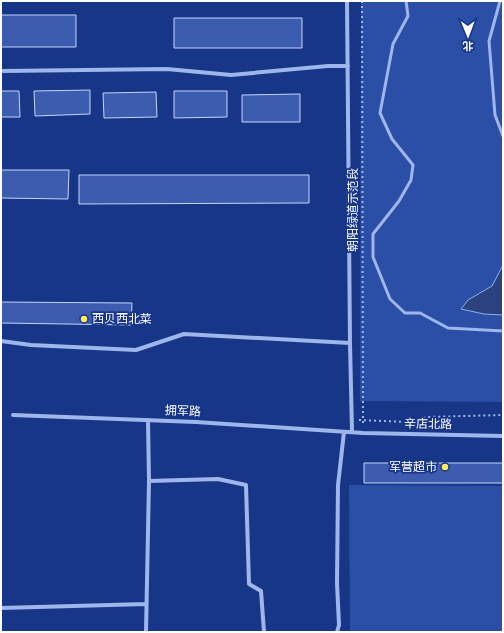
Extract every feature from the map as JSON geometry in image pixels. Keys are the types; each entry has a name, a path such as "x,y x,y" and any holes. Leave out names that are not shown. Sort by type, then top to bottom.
{"street":[{"path":"347,1 352,432"},
{"path":"1,71 167,69 231,74 328,66 348,66"},
{"path":"1,341 31,345 136,350 184,334 350,343"},
{"name":"拥军路","path":"13,415 196,422 352,432"},
{"path":"146,632 149,481 148,420"},
{"path":"337,632 339,625 337,583 338,485 344,432"},
{"name":"辛店北路","path":"352,432 503,436"},
{"path":"149,481 218,479 246,485 249,584 261,591 264,632"},
{"path":"1,608 146,604"}],"lane":[{"path":"406,1 408,16 393,44 380,113 392,139 413,165 412,173 411,180 399,201 373,234 373,257 390,299 405,313 420,313 448,328 503,331"},
{"path":"500,1 489,41 495,115 503,136"}],"path":[{"name":"朝阳绿道示范段","path":"362,1 363,433"},
{"path":"351,420 408,422 427,417 503,415"}],"shaded area":[{"path":"361,1 503,1 503,402 360,401"},
{"path":"503,265 503,315 484,314 461,309 468,300 492,286"},
{"path":"349,485 503,486 503,632 350,632"}],"building":[{"path":"1,15 76,15 76,47 1,47"},
{"path":"174,18 302,18 302,48 174,48"},
{"path":"90,90 90,114 35,116 34,91"},
{"path":"1,91 19,91 20,117 1,117"},
{"path":"174,91 227,91 227,117 174,118"},
{"path":"156,92 157,117 104,118 103,93"},
{"path":"300,94 300,122 242,122 242,95"},
{"path":"1,170 69,170 68,199 1,198"},
{"path":"79,175 309,175 309,203 79,204"},
{"path":"1,302 132,303 131,325 1,323"},
{"path":"364,463 503,463 503,483 364,483"}],"place":[{"name":"西贝西北菜","path":"84,319"},
{"name":"军营超市","path":"445,467"}]}
